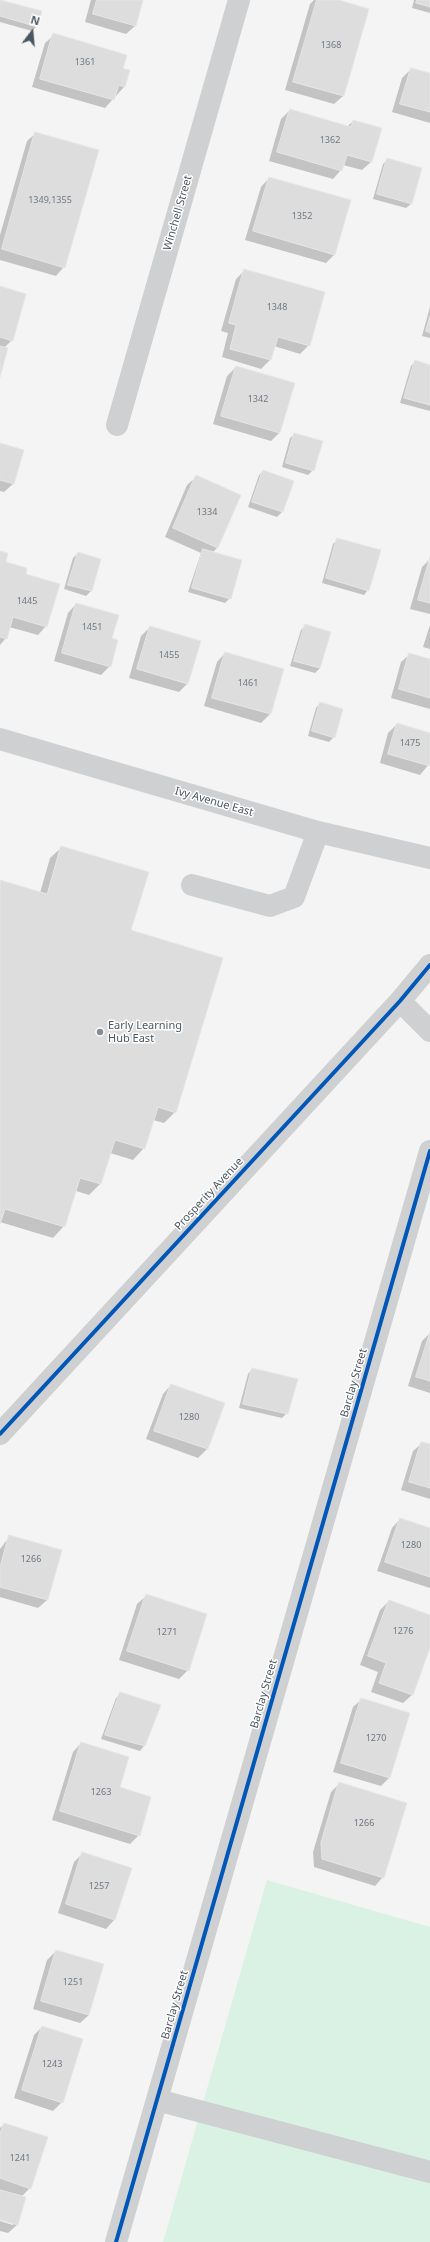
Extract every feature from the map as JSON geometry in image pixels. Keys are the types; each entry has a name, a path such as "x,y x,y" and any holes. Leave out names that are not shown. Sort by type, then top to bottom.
{"street":[{"name":"Winchell Street","path":"117,425 239,0"},
{"name":"Ivy Avenue East","path":"0,739 318,832 430,858"},
{"path":"192,885 270,906 294,897 318,832"},
{"name":"Prosperity Avenue","path":"0,1434 400,1001 430,965"},
{"path":"400,1001 430,1031"},
{"name":"Barclay Street","path":"116,2242 430,1151"},
{"path":"157,2100 430,2172"}],"green space":[{"path":"267,1880 430,1927 430,2242 163,2242"}],"building":[{"path":"0,0 42,11 38,27 0,16"},
{"path":"97,0 143,0 136,26 93,14"},
{"path":"317,0 339,0 369,9 344,96 293,82"},
{"path":"417,0 430,0 430,7 416,3"},
{"path":"53,33 127,55 123,69 130,70 125,87 119,85 114,100 40,79"},
{"path":"411,68 430,73 430,112 400,104"},
{"path":"290,109 351,127 353,120 382,128 372,162 347,155 342,171 277,152"},
{"path":"35,132 99,150 65,268 2,249"},
{"path":"387,158 422,168 412,204 377,194"},
{"path":"269,177 351,200 335,255 253,231"},
{"path":"244,269 325,292 310,346 278,337 271,360 230,349 236,325 229,323"},
{"path":"0,286 26,294 13,341 0,337"},
{"path":"430,316 430,333 426,331"},
{"path":"0,346 8,348 0,377"},
{"path":"415,360 430,365 430,405 404,398"},
{"path":"236,366 295,383 280,433 221,416"},
{"path":"294,433 323,441 314,471 286,463"},
{"path":"0,443 24,450 14,484 0,480"},
{"path":"263,470 294,481 283,512 252,502"},
{"path":"196,475 241,495 218,548 173,528"},
{"path":"337,538 381,550 369,591 326,578"},
{"path":"203,549 242,560 231,599 192,588"},
{"path":"0,551 8,553 6,562 27,568 26,574 60,584 47,627 13,617 7,639 0,637"},
{"path":"78,552 101,559 92,591 68,585"},
{"path":"430,557 430,603 418,600"},
{"path":"76,603 119,615 112,638 118,640 111,667 62,653"},
{"path":"305,624 331,632 320,668 294,661"},
{"path":"150,626 201,641 188,684 137,669"},
{"path":"225,652 284,669 271,714 212,698"},
{"path":"409,653 430,659 430,698 399,689"},
{"path":"320,702 343,709 335,738 312,731"},
{"path":"397,723 430,733 430,766 388,754"},
{"name":"Early Learning Hub East","path":"61,846 149,872 131,930 223,958 176,1113 158,1107 145,1149 115,1140 101,1184 80,1178 65,1227 5,1209 0,1224 0,880 47,894"},
{"path":"430,1332 430,1381 416,1377"},
{"path":"252,1368 298,1379 288,1414 243,1404"},
{"path":"171,1384 225,1403 208,1449 154,1431"},
{"path":"421,1442 430,1444 430,1488 409,1482"},
{"path":"400,1518 430,1528 430,1577 385,1562"},
{"path":"9,1535 62,1550 48,1600 0,1587 0,1568"},
{"path":"146,1594 207,1614 189,1671 127,1651"},
{"path":"389,1600 430,1615 430,1648 413,1695 379,1683 386,1663 368,1656"},
{"path":"120,1692 161,1705 145,1746 105,1735"},
{"path":"361,1698 410,1713 390,1778 341,1763"},
{"path":"81,1742 129,1757 120,1787 151,1797 140,1836 60,1811"},
{"path":"339,1782 407,1803 384,1878 322,1859 321,1843"},
{"path":"82,1852 132,1868 115,1920 66,1904"},
{"path":"56,1950 104,1964 89,2015 41,2001"},
{"path":"42,2026 83,2039 63,2103 22,2090"},
{"path":"4,2123 48,2137 31,2189 0,2178 0,2134"},
{"path":"0,2190 26,2197 18,2225 0,2220"}],"cycle path":[{"path":"0,1434 400,1001 430,965"},
{"path":"116,2242 430,1151"}],"place":[{"name":"Early Learning Hub East","path":"100,1032"}]}
